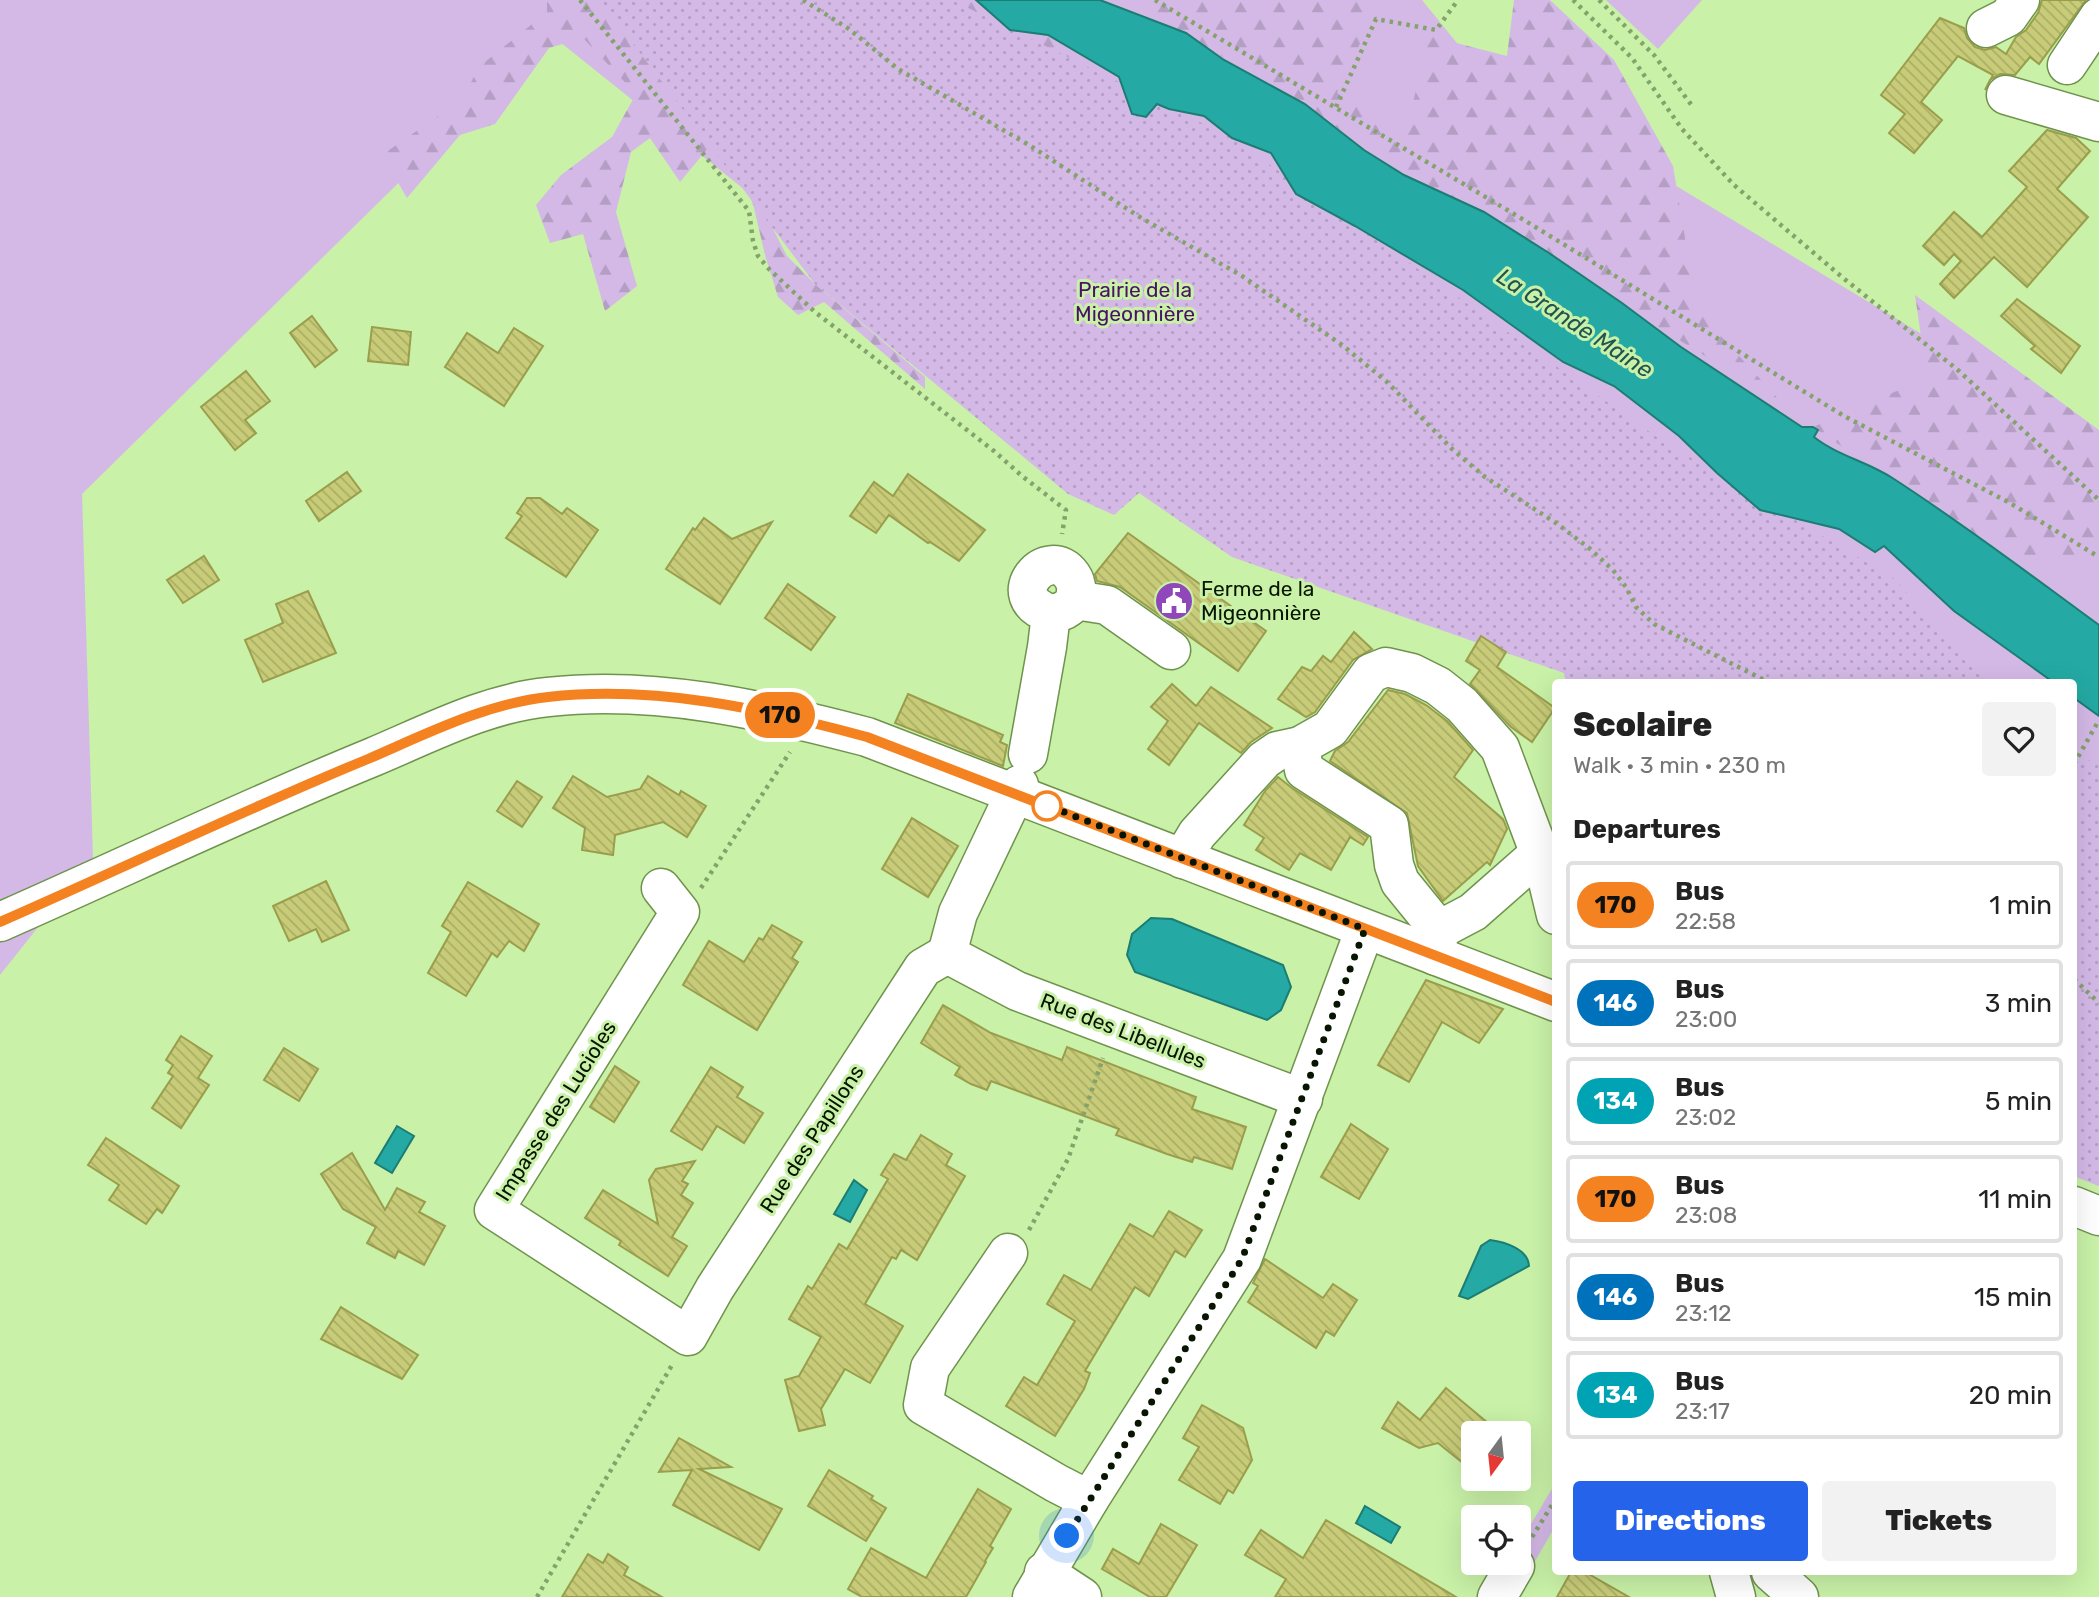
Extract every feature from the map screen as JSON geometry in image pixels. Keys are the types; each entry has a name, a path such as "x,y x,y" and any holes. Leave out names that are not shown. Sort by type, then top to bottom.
{"street":[{"path":"1986,28 2008,17 2020,0"},
{"path":"2067,65 2099,17"},
{"path":"2006,95 2099,122"},
{"path":"1055,565 1046,566 1034,573 1028,583 1028,593 1033,604 1041,611 1107,605 1171,650"},
{"path":"947,954 958,914 1021,778 1063,607"},
{"path":"1182,859 1198,834 1264,760 1278,751 1300,746 1329,729 1371,673 1386,667 1412,673 1438,686 1462,705 1500,748 1539,853 1552,900"},
{"path":"0,922 312,782 489,709 546,697 627,695 726,704 808,722 1021,778 1182,859 1365,929 1437,943 1552,1000"},
{"path":"1300,746 1304,770 1389,825 1394,865 1400,882 1437,943"},
{"path":"1437,943 1539,853"},
{"name":"Impasse des Lucioles","path":"670,900 494,1210 688,1336"},
{"path":"1082,1597 1038,1585 1242,1259 1365,929"},
{"name":"Rue des Libellules","path":"947,954 1017,991 1303,1099"},
{"name":"Rue des Papillons","path":"688,1336 722,1276 923,968 947,954"},
{"path":"2077,1207 2099,1216"},
{"path":"1008,1253 930,1368 923,1405 1089,1500"},
{"path":"1730,1575 1736,1597"},
{"path":"1774,1575 1799,1597"}],"path":[{"path":"580,0 749,211 752,241 758,256 769,269 816,312 1066,510 1055,565"},
{"path":"803,0 849,29 870,49 898,69 1029,145 1138,216 1242,276 1342,345 1386,381 1452,449 1485,477 1556,523 1597,555 1626,587 1636,607 1654,624 1763,679"},
{"path":"1155,0 1844,416 2010,503 2099,557"},
{"path":"1335,108 1376,19 1436,30 1458,0"},
{"path":"1573,0 1632,58 1682,129 1734,185 1959,371 2099,500"},
{"path":"1599,0 1654,55 1693,107"},
{"path":"2077,759 2099,720"},
{"path":"670,900 707,881 808,722"},
{"path":"2077,982 2099,1003"},
{"path":"1008,1253 1031,1228 1068,1159 1113,1027"},
{"path":"537,1597 688,1336"},
{"path":"1531,1540 1552,1506"}],"green space":[{"path":"0,0 1422,0 1474,64 2099,441 2099,1186 2077,1177 2077,679 1565,679 1564,673 1066,447 550,34 82,494 93,858 0,975"},
{"path":"547,0 611,0 713,142 680,182 650,138 631,152 616,212 637,286 605,311 583,234 550,243 536,205 561,175 612,137 636,94 583,38 549,48 495,124 460,135 407,198 382,155 461,100 480,66 547,12"},
{"name":"Prairie de la Migeonnière","path":"600,0 952,0 1232,138 1661,440 1893,578 1989,679 1565,679 1564,673 1232,557 1139,493 1114,515 1068,494 815,284"},
{"path":"955,0 1006,0 1155,81 1159,132 1001,37"},
{"path":"1131,0 1380,0 1337,93 1405,136 1429,36 1507,56 1514,0 1550,0 1614,60 1673,166 1697,310 1784,405"},
{"path":"1606,0 1702,0 1658,49"},
{"path":"737,159 787,256 815,284 925,377 925,389 824,302 798,315 778,297 754,208"},
{"path":"1915,295 2099,430 2099,480 2094,480 2099,492 2099,561 2012,561 1813,427 1927,378"},
{"path":"2077,758 2099,763 2099,1186 2077,1177"},
{"path":"1552,1489 1552,1532 1531,1568 1531,1524"}],"water":[{"name":"La Grande Maine","path":"976,0 1100,0 1186,33 1224,60 1305,104 1364,150 1404,175 1484,212 1549,253 1681,347 1802,427 1818,430 1814,437 1823,444 1884,473 1920,496 2099,625 2099,716 2077,700 2077,679 2049,679 1954,611 1884,546 1875,552 1839,529 1760,510 1679,436 1614,386 1563,362 1463,290 1296,194 1271,153 1232,138 1204,116 1157,104 1146,117 1132,114 1119,77 1048,35 1010,30"},
{"path":"1151,918 1172,919 1283,965 1291,987 1281,1010 1267,1020 1135,972 1127,955 1132,934"},
{"path":"397,1126 414,1136 392,1173 375,1163"},
{"path":"854,1180 867,1190 850,1222 834,1214"},
{"path":"1490,1240 1520,1251 1528,1260 1529,1266 1468,1299 1459,1296 1481,1246"},
{"path":"1365,1506 1400,1527 1391,1543 1356,1523"}],"building":[{"path":"2042,0 2086,0 2039,64 2030,57 2015,75 2000,74 1990,80 1993,75 1958,56 1921,102 1942,120 1914,153 1889,133 1905,114 1881,95 1940,18 1964,28 1967,38 1975,47 1985,50 1996,47 2006,54 2016,37 2026,30 2038,13"},
{"path":"2047,130 2076,138 2090,151 2057,189 2088,217 2027,287 1994,257 1954,298 1940,284 1961,261 1954,254 1944,265 1923,246 1954,212 1982,237 2027,187 2009,171"},
{"path":"2017,299 2080,346 2061,373 2031,349 2035,346 2001,316"},
{"path":"312,316 337,350 315,367 290,333"},
{"path":"372,327 411,332 408,365 368,361"},
{"path":"514,328 543,346 504,406 445,367 467,333 498,353"},
{"path":"246,371 270,401 245,420 256,433 235,450 201,407"},
{"path":"347,472 361,491 319,521 306,501"},
{"path":"908,474 985,530 959,561 889,515 876,533 850,516 874,482 893,496"},
{"path":"527,498 540,498 562,514 567,508 598,530 566,577 506,538 522,516 517,513"},
{"path":"704,518 732,539 772,522 720,604 666,569 693,528 695,530"},
{"name":"Ferme de la Migeonnière","path":"1128,533 1266,631 1238,671 1120,587 1097,581 1095,574"},
{"path":"204,556 219,580 183,603 167,580"},
{"path":"788,584 835,617 811,650 765,618"},
{"path":"308,591 336,653 263,682 245,640 283,623 276,604"},
{"path":"1354,632 1372,649 1353,660 1315,712 1306,717 1278,699 1302,667 1311,671 1323,656 1331,662"},
{"path":"1481,636 1506,652 1497,667 1552,706 1552,712 1532,742 1511,727 1470,684 1480,670 1466,661"},
{"path":"1172,684 1196,706 1211,687 1272,728 1251,742 1241,753 1199,723 1169,765 1148,749 1168,721 1151,707"},
{"path":"1388,690 1405,694 1426,705 1447,721 1473,750 1454,777 1503,819 1507,829 1490,865 1487,862 1443,901 1418,866 1407,813 1330,761 1335,751 1348,742"},
{"path":"908,694 1003,735 1000,742 1007,745 1003,766 895,723"},
{"path":"573,776 607,797 640,789 648,776 679,795 681,791 706,806 687,837 663,822 615,835 613,855 582,850 585,828 553,808"},
{"path":"1278,777 1368,837 1363,845 1350,837 1331,870 1300,853 1289,870 1256,850 1264,838 1244,825 1265,791"},
{"path":"517,781 542,797 522,827 497,811"},
{"path":"912,818 958,846 928,897 882,869"},
{"path":"326,881 349,930 322,942 316,929 289,941 273,906"},
{"path":"468,882 539,924 524,951 509,941 497,957 492,953 466,996 428,973 451,932 442,926"},
{"path":"772,925 802,942 792,958 798,962 757,1030 683,985 709,941 744,962 759,938 763,940"},
{"path":"1426,980 1503,1009 1479,1043 1442,1022 1409,1082 1378,1065"},
{"path":"943,1005 991,1033 1062,1060 1067,1047 1196,1097 1192,1109 1246,1127 1232,1169 1194,1157 1192,1162 1167,1154 1116,1135 1119,1129 991,1081 987,1090 955,1075 960,1067 921,1043"},
{"path":"181,1036 212,1056 198,1078 209,1085 181,1128 152,1108 173,1076 168,1073 173,1065 166,1060"},
{"path":"284,1048 318,1069 299,1101 264,1080"},
{"path":"615,1066 639,1082 614,1122 590,1107"},
{"path":"711,1067 743,1087 737,1097 763,1113 744,1143 717,1126 702,1150 671,1131"},
{"path":"1351,1124 1388,1149 1359,1199 1321,1177"},
{"path":"921,1135 952,1154 946,1165 965,1176 917,1260 901,1250 896,1259 892,1257 865,1304 903,1326 870,1383 845,1369 821,1409 825,1425 799,1431 785,1380 799,1376 821,1337 789,1319 808,1286 812,1289 839,1244 847,1249 888,1179 881,1175 894,1154 906,1160"},
{"path":"106,1138 179,1186 162,1213 157,1209 146,1224 109,1200 119,1185 88,1165"},
{"path":"352,1153 385,1210 397,1188 425,1202 419,1212 445,1226 424,1265 398,1251 395,1258 367,1243 376,1227 343,1209 321,1174"},
{"path":"695,1161 682,1181 688,1184 681,1195 693,1203 672,1237 687,1246 668,1276 619,1245 621,1241 585,1218 603,1190 658,1224 649,1180 656,1169"},
{"path":"1169,1211 1202,1230 1185,1257 1175,1251 1149,1296 1135,1287 1085,1371 1090,1373 1084,1389 1055,1436 1006,1406 1024,1377 1037,1385 1075,1321 1047,1304 1064,1275 1091,1290 1130,1224 1153,1237"},
{"path":"1265,1259 1323,1298 1333,1284 1357,1300 1334,1336 1326,1331 1316,1348 1248,1302 1258,1286 1253,1283"},
{"path":"341,1307 418,1355 402,1379 321,1339"},
{"path":"1446,1388 1486,1421 1461,1421 1461,1462 1438,1443 1419,1448 1382,1428 1398,1402 1420,1420"},
{"path":"1202,1405 1243,1428 1252,1460 1233,1493 1228,1490 1220,1504 1179,1480 1199,1447 1183,1438"},
{"path":"679,1438 731,1467 699,1469 782,1509 759,1550 673,1505 692,1470 659,1472"},
{"path":"829,1470 873,1496 871,1499 886,1508 866,1541 808,1506"},
{"path":"978,1489 1011,1509 966,1597 862,1597 848,1589 871,1548 926,1578"},
{"path":"1326,1520 1456,1597 1275,1597 1286,1579 1245,1555 1261,1530 1303,1558"},
{"path":"1161,1524 1197,1545 1166,1597 1150,1597 1102,1569 1113,1549 1139,1564"},
{"path":"588,1554 603,1563 608,1554 628,1567 624,1575 662,1597 562,1597"},
{"path":"1569,1575 1590,1575 1629,1597 1557,1597"}],"bus line":[{"name":"170","path":"0,922 312,782 489,709 546,697 589,694 652,696 726,704 867,737 1552,1000"}],"place":[{"name":"Ferme de la Migeonnière","path":"1174,601"}],"route":[{"path":"1047,806 1038,802 1365,929 1242,1259 1067,1536"}]}
